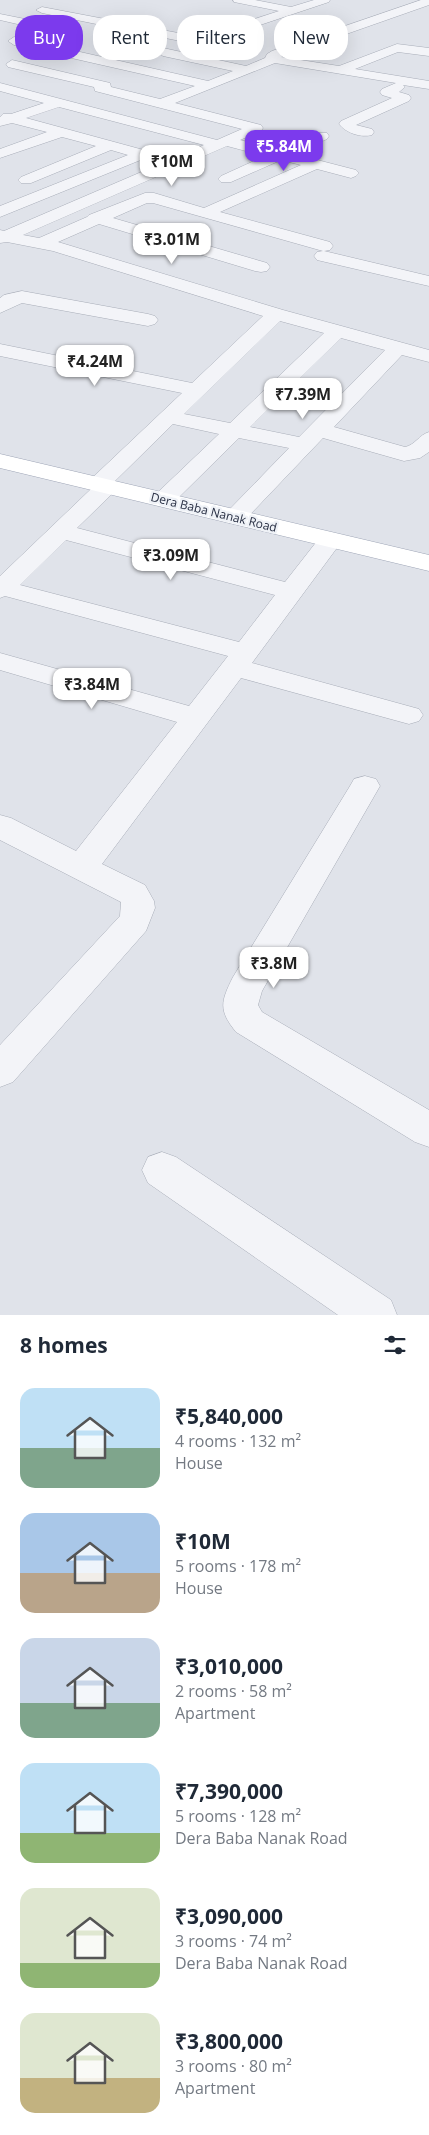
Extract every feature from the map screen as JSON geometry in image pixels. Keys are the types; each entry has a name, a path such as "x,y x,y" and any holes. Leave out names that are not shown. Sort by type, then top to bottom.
{"main road":[{"name":"Dera Baba Nanak Road","path":"0,462 164,499 330,541 429,563"}],"street":[{"path":"238,0 314,15"},
{"path":"42,10 200,41 326,0"},
{"path":"273,59 271,57 276,54 429,1"},
{"path":"6,20 68,2"},
{"path":"394,13 420,18"},
{"path":"348,21 364,24"},
{"path":"0,46 14,41"},
{"path":"340,70 397,48 429,52"},
{"path":"83,58 209,84"},
{"path":"160,104 273,59 429,86"},
{"path":"6,66 24,60"},
{"path":"4,118 59,102 180,60"},
{"path":"196,60 247,70"},
{"path":"2,237 254,130 256,126 160,104 102,87 6,66"},
{"path":"367,132 346,124 404,98 387,92 429,73"},
{"path":"0,87 221,143 280,155 351,173"},
{"path":"4,118 173,163"},
{"path":"0,154 59,133"},
{"path":"226,179 322,136"},
{"path":"26,180 109,146"},
{"path":"0,212 141,154"},
{"path":"205,213 315,164"},
{"path":"8,175 57,188"},
{"path":"42,243 95,218 145,198 154,198 323,251 429,281"},
{"path":"95,218 262,267"},
{"path":"2,237 42,243 276,314 429,356"},
{"path":"0,307 11,299 22,297 148,320"},
{"path":"276,314 169,417 60,531 1,589 240,660 409,716"},
{"path":"164,499 337,331"},
{"path":"235,517 398,348"},
{"path":"0,350 197,390"},
{"path":"169,417 234,431 311,438 404,454 414,454 429,439"},
{"path":"60,531 292,592"},
{"path":"82,867 330,541"},
{"path":"0,661 196,718"},
{"path":"365,786 246,987 240,999 240,1012 249,1022 429,1130"},
{"path":"0,826 133,894 140,910 134,922 0,1071"},
{"path":"162,1170 375,1315"}]}
